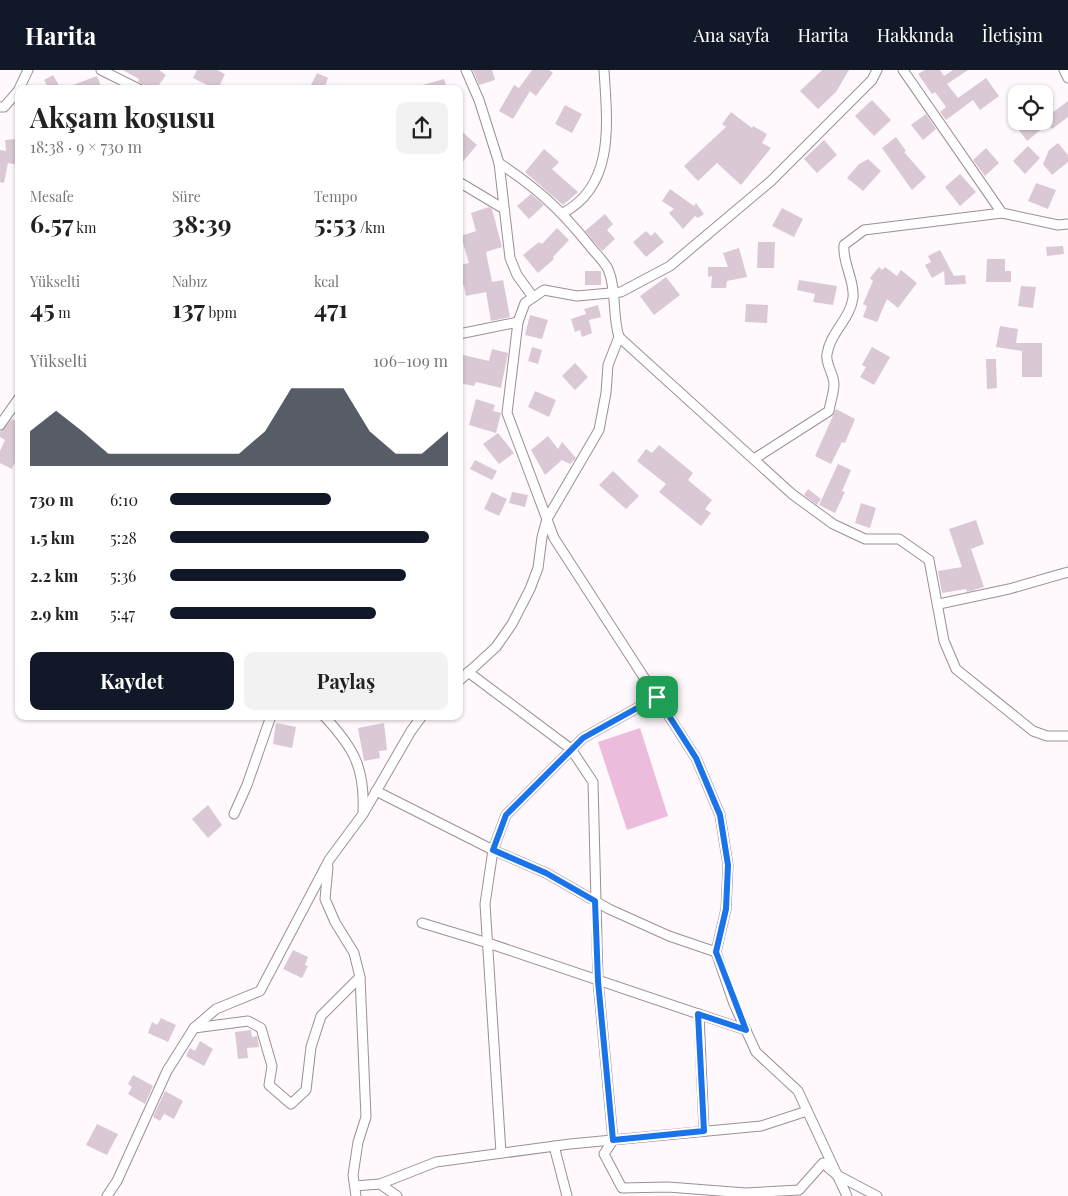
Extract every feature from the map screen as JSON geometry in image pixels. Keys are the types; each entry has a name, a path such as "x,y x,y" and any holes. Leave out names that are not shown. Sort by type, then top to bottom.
{"street":[{"path":"21,85 28,70"},
{"path":"102,70 131,85"},
{"path":"466,70 479,100 499,163 510,258 517,275 533,297"},
{"path":"563,213 576,206 586,193 603,162 607,147 604,70"},
{"path":"847,1196 798,1091 756,1052 716,952 726,909 728,865 720,815 696,758 554,538 507,413 518,322 525,303 544,290 577,296 621,292 670,266 771,181 872,80 877,70"},
{"path":"903,70 1002,213"},
{"path":"1064,70 1068,78"},
{"path":"1,109 15,97"},
{"path":"499,163 531,184 563,213 607,269 613,293 614,321 619,337 792,494 833,524 865,539 900,539 929,560 939,604 944,641 956,669 1033,731 1046,736 1068,736"},
{"path":"463,184 504,210"},
{"path":"754,458 829,411 834,383 826,356 833,336 850,311 853,297 852,285 843,252 844,245 864,230 1002,213 1058,225 1068,224"},
{"path":"463,333 518,322"},
{"path":"463,677 496,647 512,624 538,568 547,519 599,430 606,393 608,365 619,337"},
{"path":"0,425 15,404"},
{"path":"939,604 1009,589 1068,572"},
{"path":"468,672 571,749 593,782 598,981 613,1140 604,1154 622,1188 668,1187 746,1193 799,1190 823,1163 837,1175 877,1196"},
{"path":"501,1153 485,904 493,850 506,815 571,749 583,738 657,697"},
{"path":"234,814 247,785 269,720"},
{"path":"328,720 347,742 361,774 364,789 363,814"},
{"path":"107,1196 117,1181 167,1071 194,1028 216,1009 260,990 329,860 363,814 419,720"},
{"path":"376,791 493,850 546,873 595,901 668,936 716,952"},
{"path":"329,860 325,899 335,922 354,953 360,977 366,1117 358,1142 353,1176 356,1196"},
{"path":"422,923 488,943 746,1030"},
{"path":"194,1028 248,1021 261,1028 272,1066 269,1085 291,1104 306,1090 311,1048 322,1016 360,977"},
{"path":"698,1014 704,1131"},
{"path":"355,1186 380,1184 436,1162 554,1146 761,1126 807,1111"},
{"path":"554,1146 567,1196"},
{"path":"380,1184 397,1196"}],"shaded area":[{"path":"640,728 668,816 627,830 598,742"}],"building":[{"path":"123,70 159,70 166,75 159,85 143,85 138,81 139,79"},
{"path":"197,70 217,70 225,74 220,85 207,85 193,78"},
{"path":"473,70 492,70 495,80 479,85"},
{"path":"532,70 549,70 553,73 536,96 530,91 513,119 499,111 514,85 519,88"},
{"path":"822,70 849,70 836,92 818,109 800,91"},
{"path":"925,70 940,70 944,76 953,70 968,70 947,84 958,98 986,78 999,96 980,110 973,100 946,120 940,112 946,107 935,92 932,94 918,74"},
{"path":"317,73 328,78 325,85 311,85"},
{"path":"53,75 59,85 47,85 44,80"},
{"path":"97,76 100,85 73,85"},
{"path":"444,79 446,85 423,85"},
{"path":"872,100 891,120 874,136 855,116"},
{"path":"1068,101 1068,117 1053,128 1053,112"},
{"path":"565,105 582,114 572,133 555,124"},
{"path":"731,112 752,128 753,126 767,134 762,143 771,148 741,185 717,163 698,181 684,166 726,127 722,124"},
{"path":"926,114 936,129 923,140 911,125"},
{"path":"1019,130 1041,130 1027,141"},
{"path":"463,133 477,145 463,161"},
{"path":"896,137 906,151 904,152 926,177 912,190 882,148"},
{"path":"15,139 15,164 8,163 4,183 0,182 0,150 6,151 5,140"},
{"path":"824,140 837,155 817,173 804,159"},
{"path":"1058,143 1068,155 1068,162 1052,175 1043,164 1049,150"},
{"path":"1028,146 1040,158 1025,174 1013,161"},
{"path":"986,148 999,163 985,176 973,160"},
{"path":"544,149 559,162 552,169 578,192 563,205 525,172"},
{"path":"868,159 881,171 863,191 847,178 859,164"},
{"path":"960,174 976,192 960,206 945,187"},
{"path":"1036,183 1056,190 1048,209 1028,201"},
{"path":"670,189 694,206 696,203 704,214 698,218 695,216 683,229 669,213 674,209 662,201"},
{"path":"531,194 544,205 529,219 517,206"},
{"path":"489,207 492,209 502,247 486,252 492,282 503,280 510,317 491,321 486,292 466,296 463,285 463,264 469,263 463,243 463,235 476,231 471,213"},
{"path":"782,208 803,219 794,237 772,226"},
{"path":"605,214 613,224 607,230 615,239 602,251 585,231"},
{"path":"557,228 569,240 553,257 554,259 538,273 523,255 539,242 542,244"},
{"path":"646,231 651,236 655,232 664,242 646,257 633,242"},
{"path":"758,242 775,242 774,268 757,268"},
{"path":"1063,246 1064,254 1047,256 1046,247"},
{"path":"739,248 747,277 727,281 726,288 711,288 712,276 708,277 708,267 728,267 723,253"},
{"path":"940,250 954,276 965,275 966,284 945,285 944,271 932,278 925,265 931,262 928,256"},
{"path":"987,259 1005,259 1005,271 1011,271 1011,282 986,282"},
{"path":"879,267 882,270 885,267 897,276 901,270 917,283 898,308 887,299 877,322 863,317 867,306 863,304 873,281 870,278"},
{"path":"585,271 601,271 601,285 585,285"},
{"path":"666,277 680,295 654,315 640,296"},
{"path":"799,280 837,286 833,305 813,302 815,294 797,290"},
{"path":"1021,286 1036,287 1033,308 1018,306"},
{"path":"746,304 768,305 767,323 745,322"},
{"path":"598,305 601,317 589,320 592,333 582,337 580,330 575,332 571,319 586,314 584,309"},
{"path":"530,315 548,320 542,339 525,335"},
{"path":"1000,326 1018,329 1016,343 1042,343 1042,377 1022,377 1022,351 996,347"},
{"path":"532,347 542,350 538,364 528,361"},
{"path":"872,347 890,357 874,385 860,377 866,367 862,365"},
{"path":"492,349 508,353 501,388 476,382 474,386 463,384 463,355 489,361"},
{"path":"986,359 996,359 997,388 987,389"},
{"path":"575,363 588,377 575,390 562,376"},
{"path":"535,391 556,400 549,417 528,407"},
{"path":"476,399 495,405 493,411 501,413 496,433 469,425"},
{"path":"836,409 855,419 845,443 842,442 831,464 815,456"},
{"path":"12,419 15,421 15,463 12,469 0,463 0,451 5,440 0,437 0,432"},
{"path":"498,433 514,453 499,464 483,444"},
{"path":"548,436 558,449 562,442 576,458 570,464 562,460 545,475 531,450"},
{"path":"659,445 693,473 688,480 712,500 705,509 711,513 701,526 659,492 666,484 637,461 646,449 652,453"},
{"path":"475,460 497,471 492,480 470,469"},
{"path":"838,464 851,470 842,491 845,492 835,513 819,505"},
{"path":"613,471 639,496 626,509 599,485"},
{"path":"808,489 821,499 817,505 804,495"},
{"path":"492,492 507,499 499,516 484,509"},
{"path":"512,492 528,495 525,507 509,503"},
{"path":"861,503 876,508 870,528 855,523"},
{"path":"976,520 984,544 971,549 984,587 967,592 966,589 942,593 938,571 962,567 949,529"},
{"path":"276,723 296,727 292,748 273,744"},
{"path":"384,723 387,750 379,751 380,758 364,761 358,728"},
{"path":"208,805 222,825 208,838 192,819"},
{"path":"293,950 308,957 305,965 308,966 302,978 283,969"},
{"path":"161,1018 176,1025 168,1042 148,1033 152,1022 157,1025"},
{"path":"251,1030 252,1037 257,1036 259,1047 247,1048 248,1058 238,1059 235,1032"},
{"path":"200,1041 213,1049 204,1066 186,1056 190,1048 195,1051"},
{"path":"133,1075 153,1086 145,1104 128,1094 132,1087 128,1084"},
{"path":"165,1091 183,1101 174,1119 164,1114 160,1121 153,1117"},
{"path":"97,1124 118,1134 107,1155 86,1145"}],"route":[{"path":"657,697 696,758 720,815 728,865 726,909 716,952 734,1004 746,1030 698,1014 704,1131 613,1140 598,981 595,901 546,873 493,850 506,815 571,749 583,738 657,697"}]}
